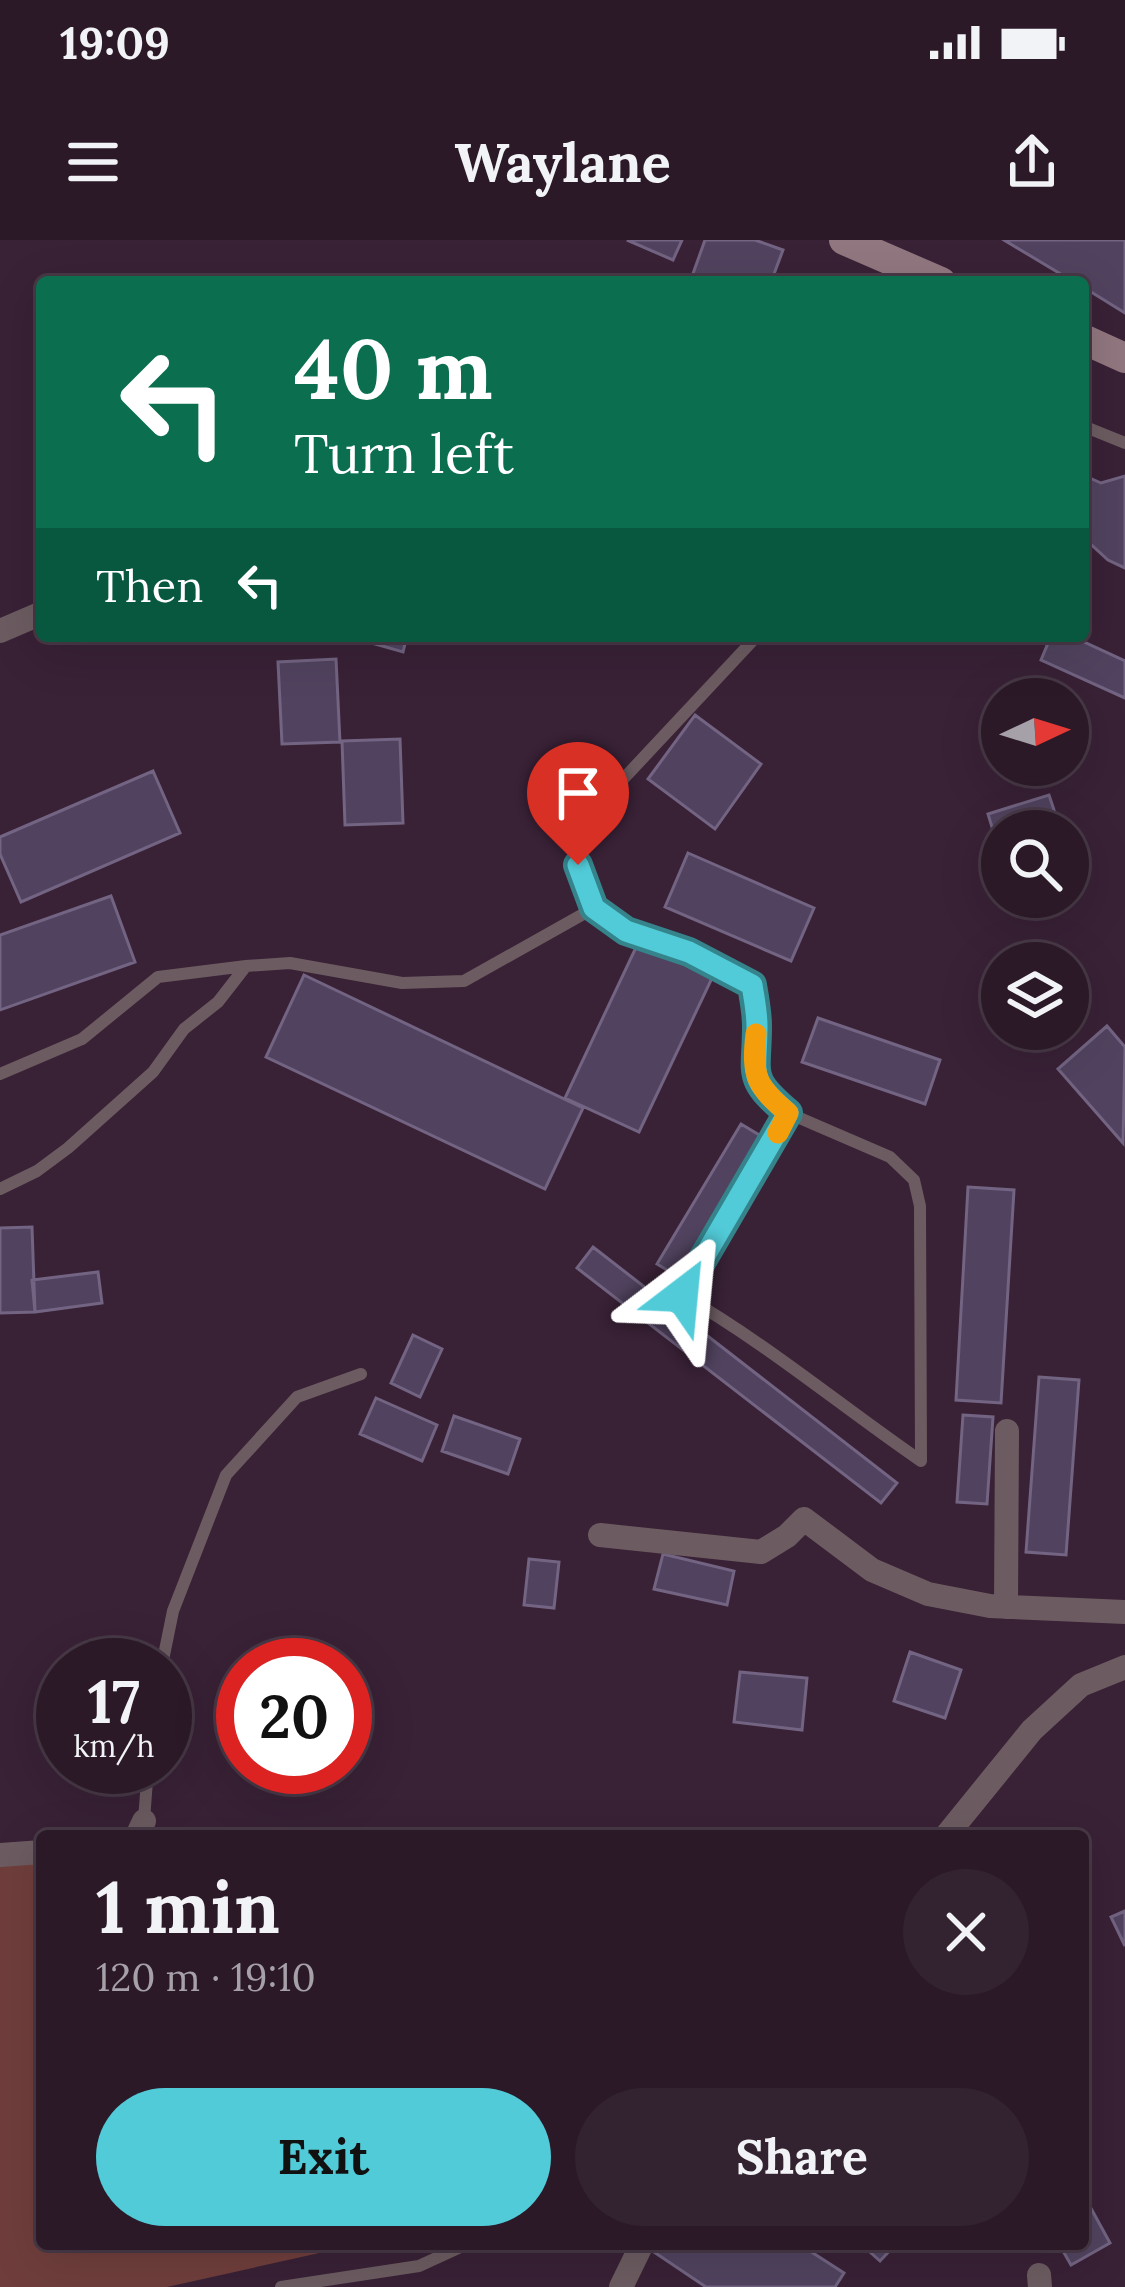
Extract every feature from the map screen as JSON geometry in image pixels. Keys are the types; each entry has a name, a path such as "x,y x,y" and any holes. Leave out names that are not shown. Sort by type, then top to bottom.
{"main road":[{"path":"844,240 920,276"},
{"path":"1089,344 1125,358"}],"street":[{"path":"0,631 36,616"},
{"path":"1006,1607 1007,1431"},
{"path":"600,1534 760,1552 804,1519 872,1570 928,1594 1006,1607 1125,1612"},
{"path":"951,1830 1032,1730 1081,1684 1125,1667"},
{"path":"0,1855 36,1852"},
{"path":"621,2287 639,2250"}],"lane":[{"path":"1089,428 1125,443"},
{"path":"751,642 614,790 589,832 578,865 594,908 626,931 689,952 752,985 758,1024 753,1061 761,1090 788,1113 890,1156 914,1180 920,1206 921,1461 747,1334 682,1295 788,1113"},
{"path":"0,1074 82,1039 158,977 290,963 402,983 464,981 594,908"},
{"path":"0,1189 37,1171 68,1148 153,1072 184,1029 218,1002 246,966"},
{"path":"168,1638 173,1611 226,1475 297,1397 361,1374"},
{"path":"140,1829 145,1794"},
{"path":"281,2287 419,2266 454,2250"}],"shaded area":[{"path":"0,1862 36,1864 36,2250 333,2250 167,2287 0,2287"}],"building":[{"path":"627,240 682,240 673,260"},
{"path":"705,240 755,240 783,250 773,276 692,276"},
{"path":"1004,240 1125,240 1125,313 1089,291 1089,276 1064,276"},
{"path":"1125,476 1125,568 1089,543 1089,478 1101,483"},
{"path":"368,642 406,642 403,652"},
{"path":"1048,642 1084,642 1125,661 1125,698 1089,678 1041,660"},
{"path":"336,659 340,742 282,744 278,662"},
{"path":"695,715 761,764 715,829 648,779"},
{"path":"400,739 403,823 345,825 342,741"},
{"path":"153,771 180,833 21,902 0,854 0,837"},
{"path":"1049,795 1054,810 1001,810"},
{"path":"688,853 814,908 791,961 665,907"},
{"path":"111,896 135,962 0,1010 0,935"},
{"path":"639,941 713,976 639,1132 565,1098"},
{"path":"304,975 583,1108 545,1189 266,1057"},
{"path":"818,1018 940,1060 925,1104 802,1062"},
{"path":"1107,1026 1125,1047 1123,1143 1058,1069 1080,1050 1089,1050 1089,1042"},
{"path":"741,1124 761,1136 677,1276 657,1264"},
{"path":"968,1187 1014,1190 1001,1403 956,1400"},
{"path":"32,1227 35,1312 0,1313 0,1228"},
{"path":"593,1247 897,1483 881,1503 577,1268"},
{"path":"98,1272 102,1303 35,1312 32,1280"},
{"path":"413,1335 442,1349 420,1397 391,1383"},
{"path":"1039,1377 1079,1380 1066,1555 1026,1552"},
{"path":"376,1398 437,1425 422,1461 360,1434"},
{"path":"963,1415 993,1417 987,1504 957,1502"},
{"path":"454,1416 520,1439 508,1474 442,1451"},
{"path":"663,1554 734,1571 727,1605 654,1589"},
{"path":"529,1559 559,1562 554,1608 524,1605"},
{"path":"910,1652 961,1670 945,1718 894,1701"},
{"path":"740,1672 807,1678 802,1730 734,1722"},
{"path":"1125,1911 1125,1946 1111,1917"},
{"path":"1089,2205 1110,2243 1071,2265 1062,2250 1089,2250"},
{"path":"651,2250 808,2250 844,2273 835,2287 706,2287"},
{"path":"868,2250 890,2250 880,2261"}],"slow traffic":[{"path":"756,1034 753,1061 761,1090 788,1113 778,1133"}],"route":[{"path":"578,865 594,908 626,931 689,952 752,985 758,1024 753,1061 761,1090 788,1113 682,1295"}]}
